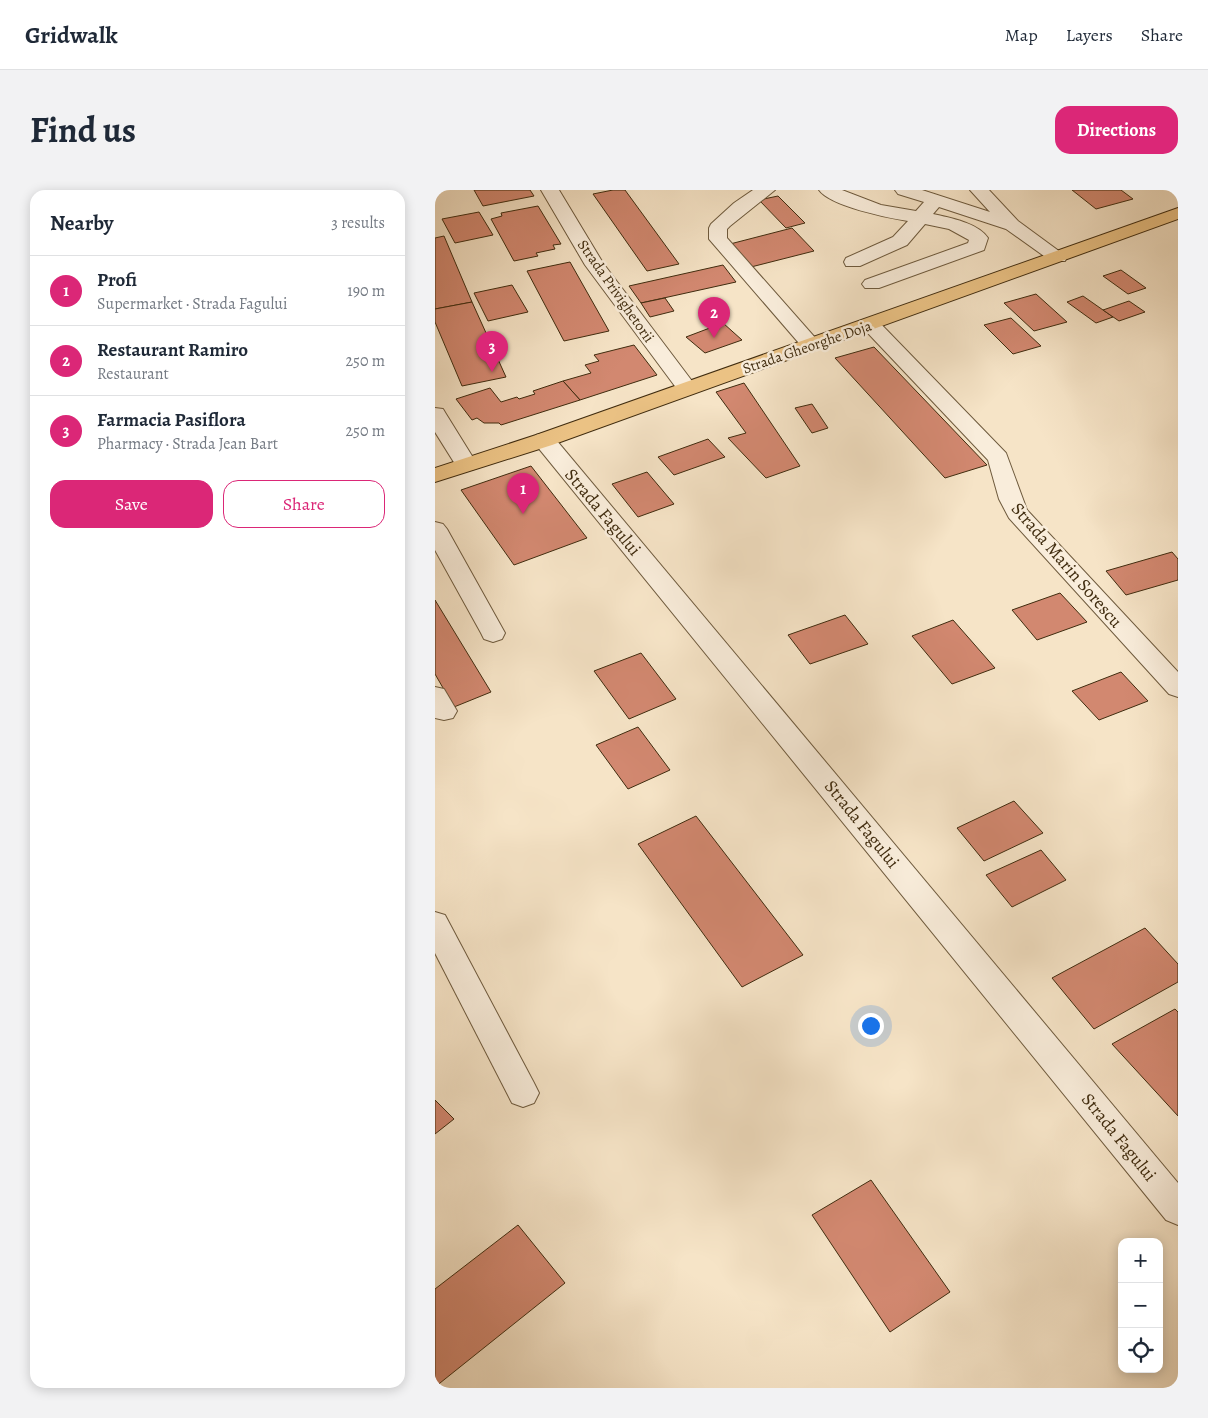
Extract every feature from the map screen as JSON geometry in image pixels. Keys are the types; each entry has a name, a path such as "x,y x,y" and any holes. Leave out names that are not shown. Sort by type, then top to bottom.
{"main road":[{"name":"Strada Gheorghe Doja","path":"435,475 544,440 1177,215"}],"street":[{"name":"Strada Privighetorii","path":"550,190 595,265 687,389"},
{"path":"766,190 750,198 731,214 718,228 718,239 811,345"},
{"path":"828,190 876,209 923,216 971,232 979,238 977,246 872,284"},
{"path":"904,190 1012,225"},
{"path":"979,190 1012,225 1058,257"},
{"path":"853,262 900,241 935,200"},
{"name":"Strada Marin Sorescu","path":"870,324 998,458 1008,496 1017,513 1178,688"},
{"path":"435,414 466,464"},
{"name":"Strada Fagului","path":"544,440 1178,1208"},
{"path":"435,529 493,633"},
{"path":"435,924 523,1093"}],"building":[{"path":"474,190 530,190 534,196 483,206"},
{"path":"625,190 679,264 647,271 593,194"},
{"path":"1072,190 1121,190 1133,199 1096,209"},
{"path":"778,196 805,223 786,228 759,200"},
{"path":"538,206 561,244 553,245 555,249 536,253 538,256 514,261 491,219 502,216 501,213"},
{"path":"479,212 493,235 455,243 442,219"},
{"path":"792,228 814,251 751,267 730,244"},
{"path":"444,236 472,302 435,309 435,238"},
{"path":"570,262 609,331 564,341 527,271"},
{"path":"723,265 736,282 641,303 629,286"},
{"path":"1121,270 1146,288 1128,294 1103,276"},
{"path":"512,285 528,312 488,321 474,293"},
{"path":"1036,294 1067,322 1034,331 1004,303"},
{"path":"1083,296 1113,317 1096,323 1067,302"},
{"path":"665,298 674,311 650,317 641,303"},
{"path":"1129,301 1145,312 1119,321 1103,310"},
{"path":"472,302 506,377 462,386 435,322 435,309"},
{"path":"1011,318 1041,346 1013,354 984,325"},
{"path":"723,323 742,340 705,353 686,337"},
{"path":"634,345 657,375 580,400 563,381 591,373 585,365 599,361 594,355"},
{"path":"874,347 987,465 945,478 835,358"},
{"path":"563,381 580,400 501,425 499,423 484,423 477,418 472,420 456,399 490,388 501,402 517,397 519,399 535,394 533,391"},
{"path":"744,383 800,466 766,478 728,438 746,433 716,392"},
{"path":"812,404 828,428 812,433 795,408"},
{"path":"708,439 725,457 674,475 658,457"},
{"path":"531,466 587,538 514,565 461,490"},
{"path":"647,472 674,504 638,517 612,484"},
{"path":"1172,552 1178,559 1178,580 1126,595 1106,571"},
{"path":"1060,593 1087,622 1037,640 1012,610"},
{"path":"435,600 491,692 454,707 435,674"},
{"path":"845,615 868,644 810,664 788,635"},
{"path":"953,620 995,668 952,684 912,636"},
{"path":"641,653 676,699 629,719 594,671"},
{"path":"1121,672 1148,701 1099,720 1072,691"},
{"path":"638,727 670,770 628,789 596,745"},
{"path":"1014,801 1043,833 984,861 957,828"},
{"path":"696,816 803,955 742,987 638,844"},
{"path":"1041,850 1066,880 1012,907 986,875"},
{"path":"1145,928 1178,964 1178,982 1094,1029 1052,978"},
{"path":"1175,1009 1178,1012 1178,1116 1112,1044"},
{"path":"435,1100 454,1119 435,1134"},
{"path":"871,1180 950,1292 890,1332 812,1215"},
{"path":"518,1225 565,1283 435,1387 435,1289"}],"place":[{"name":"Restaurant Ramiro","path":"714,338"},
{"name":"Farmacia Pasiflora","path":"492,372"},
{"name":"Profi","path":"523,514"}]}
